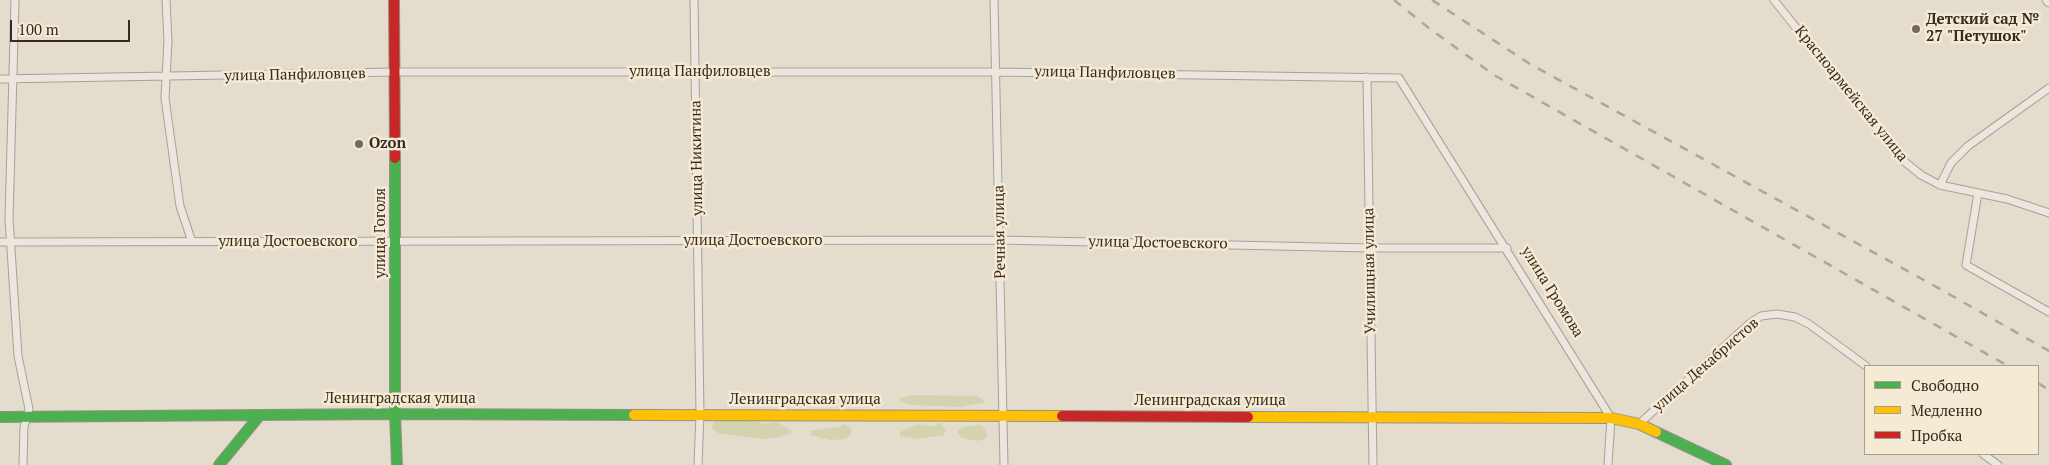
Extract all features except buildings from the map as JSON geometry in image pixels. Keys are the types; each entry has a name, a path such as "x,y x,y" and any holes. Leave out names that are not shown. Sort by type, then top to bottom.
{"street":[{"path":"15,0 9,219 18,356 29,409 23,440 23,465"},
{"path":"166,0 168,41 165,98 180,206 192,242"},
{"name":"улица Гоголя","path":"394,0 395,414 397,465"},
{"name":"улица Никитина","path":"694,0 700,414 698,465"},
{"name":"Речная улица","path":"994,0 1004,465"},
{"name":"Красноармейская улица","path":"1775,0 1899,158 1921,175 1940,185 2007,199 2049,213"},
{"path":"2046,0 2049,3"},
{"name":"улица Панфиловцев","path":"0,79 13,81 395,72 996,72 1399,78"},
{"name":"Училищная улица","path":"1367,77 1373,465"},
{"name":"улица Громова","path":"1399,78 1507,248 1611,418"},
{"path":"1940,185 1951,163 1968,146 2049,88"},
{"path":"1978,193 1966,265 2049,312"},
{"name":"улица Достоевского","path":"0,242 1000,240 1369,248 1507,248"},
{"name":"улица Декабристов","path":"1639,424 1749,324 1761,316 1776,314 1795,317 1809,324 1865,365"},
{"name":"Ленинградская улица","path":"0,417 700,414 1611,418"},
{"path":"219,465 260,415"},
{"path":"1608,465 1611,418 1639,424 1726,465"},
{"path":"1984,455 1998,465"}],"green space":[{"path":"916,395 977,396 986,402 961,407 912,405 900,401 899,398"},
{"path":"714,420 754,420 764,424 777,422 792,431 791,434 776,438 761,439 718,433 712,429"},
{"path":"940,423 946,429 944,435 918,439 900,436 900,432 916,425 933,426"},
{"path":"844,424 851,428 851,435 845,439 830,440 811,435 811,431 814,430 840,427"},
{"path":"981,425 986,430 987,436 984,439 977,441 962,438 957,432 962,427"}],"railway":[{"path":"1394,0 1430,29 1494,75 2006,365"},
{"path":"1432,0 1530,64 1933,285 2049,351"},
{"path":"2039,384 2049,390"}],"traffic: fast":[{"path":"219,465 260,415 395,414 395,158"},
{"path":"397,465 395,414 634,415"},
{"path":"0,417 260,415"},
{"path":"1656,432 1726,465"}],"traffic: slow":[{"path":"634,415 1062,416"},
{"path":"1248,417 1611,418 1639,424 1656,432"}],"traffic: jam":[{"path":"394,0 395,158"},
{"path":"1062,416 1248,417"}],"place":[{"name":"Детский сад № 27 \"Петушок\"","path":"1916,29"},
{"name":"Ozon","path":"359,144"}]}
